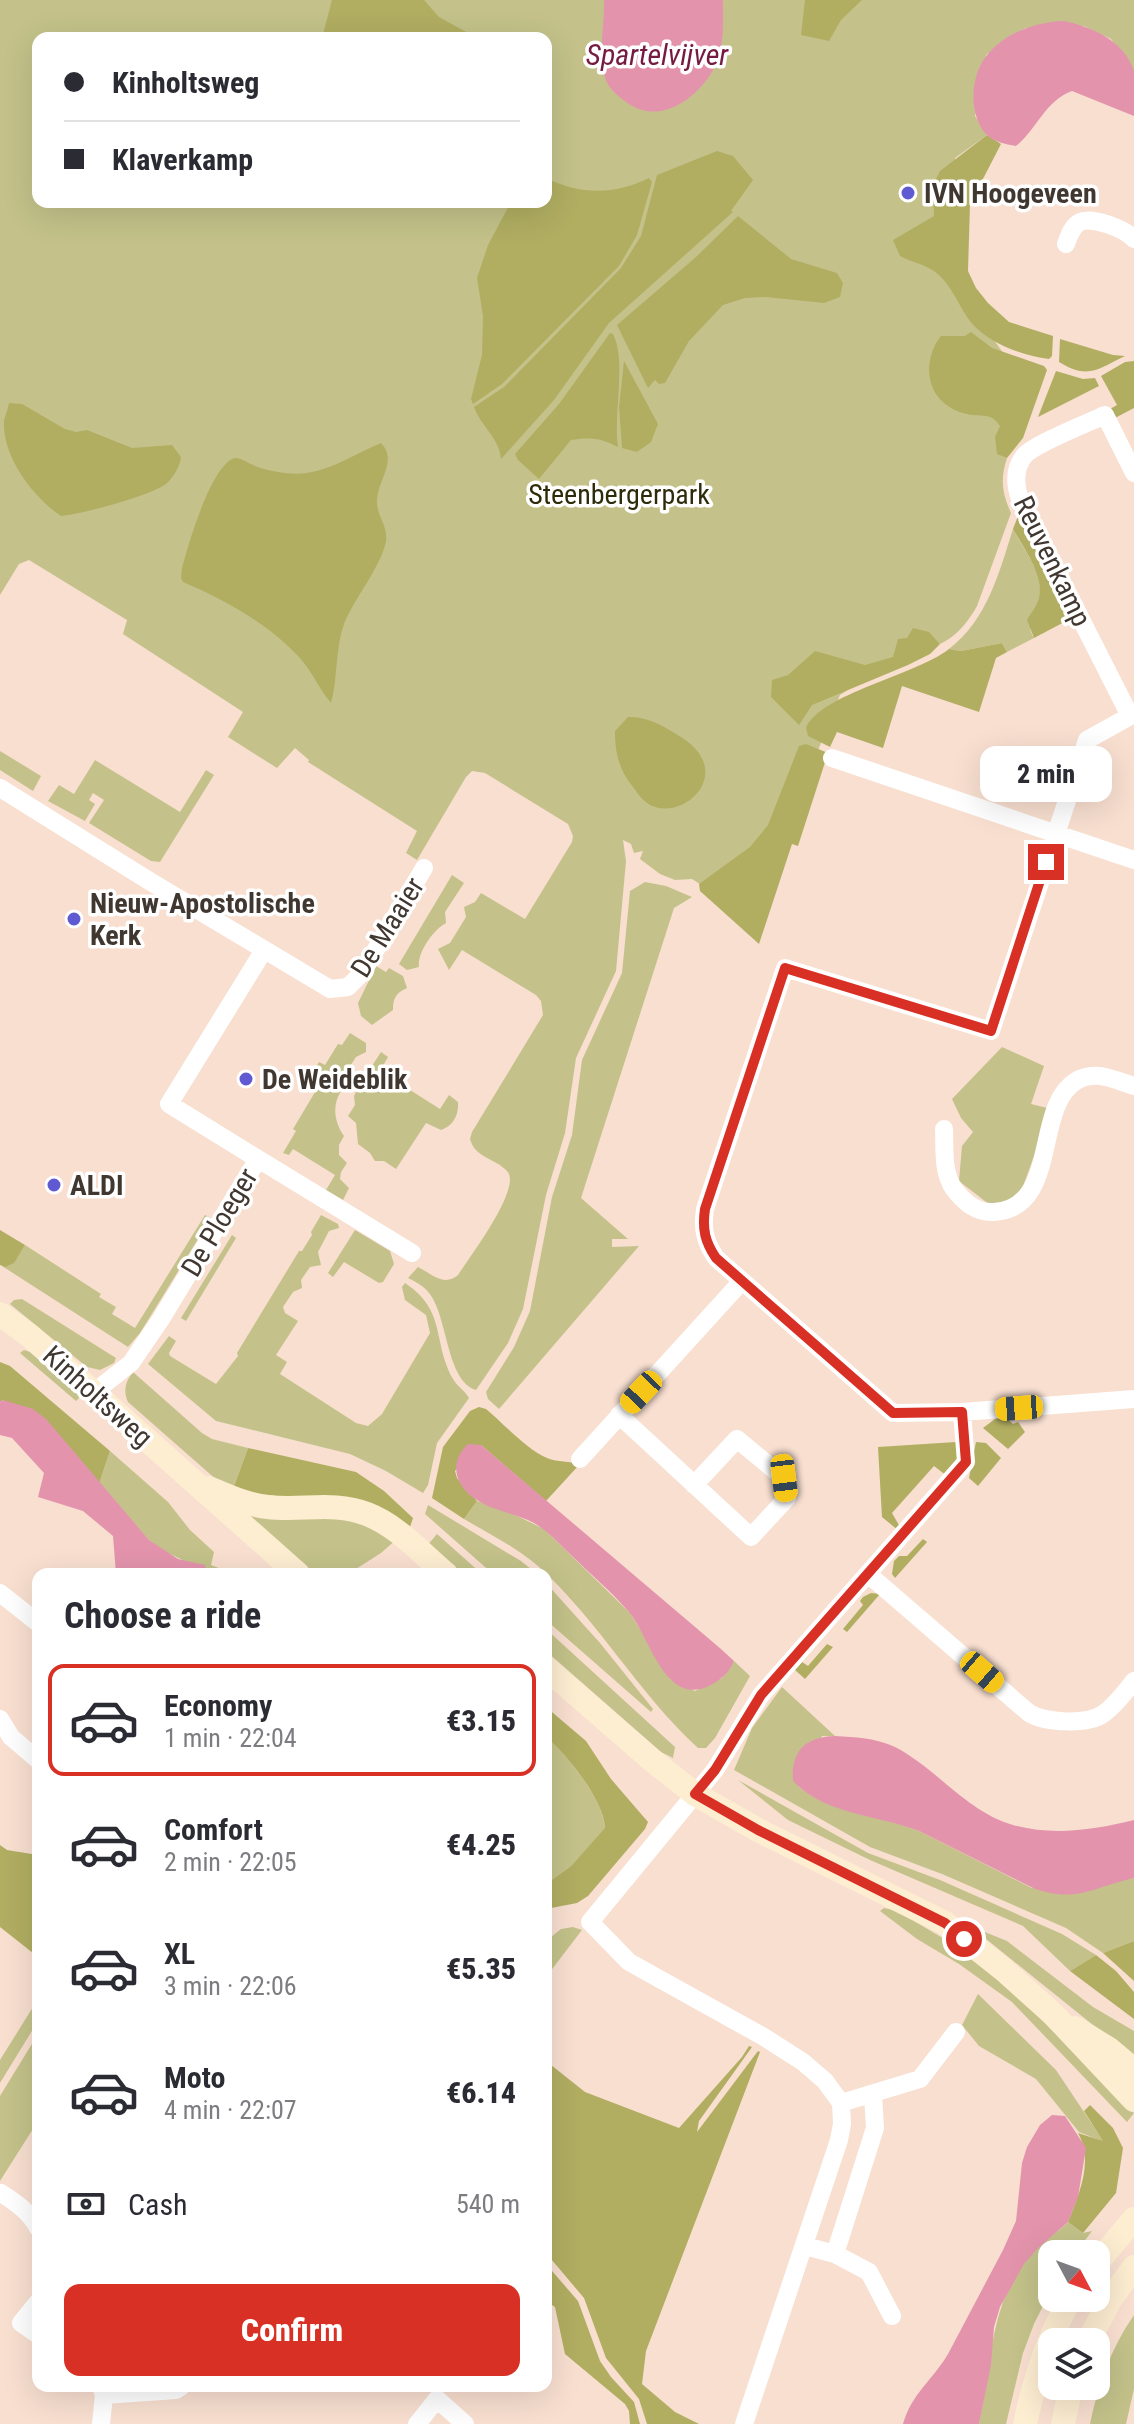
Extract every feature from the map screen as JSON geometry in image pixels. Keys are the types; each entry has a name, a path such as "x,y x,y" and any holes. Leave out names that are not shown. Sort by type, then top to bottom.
{"street":[{"path":"1066,244 1075,225 1081,221 1091,221 1129,233 1134,239"},
{"name":"Reuvenkamp","path":"1132,715 1020,499 1016,483 1018,469 1026,454 1105,415 1134,473"},
{"path":"1132,715 1087,740 991,1031 785,968 705,1209 704,1236 716,1258 893,1413 962,1412 1134,1399"},
{"path":"832,758 1134,860"},
{"path":"0,788 264,950"},
{"name":"De Maaier","path":"264,950 330,989 348,987 362,973 424,868"},
{"name":"De Ploeger","path":"93,1393 131,1363 258,1159 169,1104 264,950"},
{"path":"944,1129 945,1165 951,1185 975,1210 990,1213 1008,1210 1025,1198 1036,1181 1059,1102 1074,1082 1094,1074 1134,1086"},
{"path":"258,1159 412,1253"},
{"path":"580,1459 742,1281"},
{"name":"Kinholtsweg","path":"0,1314 30,1336 291,1568"},
{"path":"744,2424 839,2140 841,2103 825,2081 803,2062 629,1962 590,1922 715,1770 761,1695 966,1462 962,1412"},
{"path":"619,1415 694,1485 751,1537 787,1498 784,1478 737,1439 694,1485"},
{"name":"Kinholtsweg","path":"194,1481 251,1504 270,1507 331,1506 366,1513 397,1530 439,1568"},
{"path":"868,1574 1029,1713 1041,1719 1095,1718 1108,1710 1134,1681"},
{"path":"0,1593 32,1618"},
{"path":"552,1673 695,1794 758,1830 945,1923 1053,2014 1134,2100"},
{"path":"0,1719 11,1737 32,1755"},
{"path":"1053,2014 1109,2049 1134,2070"},
{"path":"841,2103 920,2079 956,2032"},
{"path":"835,2254 875,2128 873,2095"},
{"path":"1,2193 32,2219"},
{"path":"1110,2247 1134,2219"},
{"path":"805,2246 835,2254 869,2272 892,2316"},
{"path":"1095,2328 1110,2300 1134,2267"},
{"path":"32,2309 21,2323 32,2331"},
{"path":"1025,2424 1040,2362 1064,2312"},
{"path":"101,2424 102,2392"},
{"path":"417,2424 437,2392 465,2424"},
{"path":"1063,2424 1068,2400"}],"green space":[{"name":"Steenbergerpark","path":"0,0 1134,0 1134,72 1111,39 1084,26 1026,28 986,55 975,116 987,135 955,158 972,309 1023,381 999,454 1007,458 1003,486 1011,513 977,606 962,628 946,641 940,644 932,636 840,695 752,917 692,879 675,880 660,874 640,859 643,851 634,853 631,844 623,840 626,861 616,971 576,1058 565,1133 546,1195 523,1309 508,1343 476,1390 466,1384 459,1374 429,1293 408,1278 418,1267 443,1280 458,1275 501,1206 508,1192 510,1179 507,1171 476,1150 470,1139 543,1015 541,1001 536,995 462,950 449,970 438,949 450,943 466,917 464,907 475,902 481,893 525,919 572,842 568,824 485,773 472,771 417,860 406,853 417,831 308,762 295,748 277,768 228,737 243,712 123,634 127,620 29,560 19,564 0,595"},
{"path":"1013,529 1039,581 1040,596 1030,625 1034,638 1007,652 1002,643 961,651 949,649 973,624 990,595"},
{"path":"0,751 41,776 33,791 0,770"},
{"path":"95,760 180,812 206,770 214,775 160,862 151,861 89,823 104,800 93,793 89,800 95,804 85,821 48,801 59,785 74,794"},
{"path":"452,875 464,883 445,912 446,923 427,942 419,967 407,970 399,964"},
{"path":"645,882 666,886 692,897 674,908 581,1198 628,1239 612,1239 612,1247 639,1246 499,1409 488,1399 486,1392 514,1347 530,1311 552,1197 572,1135 582,1060 622,973 630,891"},
{"path":"376,966 386,972 389,968 403,976 407,988 396,996 393,1010 372,1025 361,1016 358,1003"},
{"path":"350,1033 366,1043 366,1052 356,1057 339,1083 341,1091 336,1102 335,1114 344,1136 339,1145 339,1155 347,1163 340,1179 349,1188 343,1200 326,1190 335,1175 293,1149 289,1155 283,1153 296,1131 293,1129 324,1077 314,1071 319,1062 325,1065 338,1044 342,1045"},
{"path":"1002,1047 1044,1066 1031,1104 1051,1109 1021,1192 1014,1201 990,1205 959,1181 962,1146 973,1132 961,1118 952,1099"},
{"path":"381,1052 388,1057 380,1071 440,1109 449,1095 458,1102 452,1123 441,1130 426,1123 396,1169 384,1161 375,1161 358,1144 356,1123 348,1116 355,1105 354,1096 362,1074 370,1069"},
{"path":"205,1215 211,1218 140,1333 128,1347 2,1266 13,1263 25,1245 101,1294 99,1297 116,1307 112,1314 135,1328"},
{"path":"321,1215 338,1224 339,1228 329,1231 318,1252 321,1265 310,1267 301,1280 302,1288 293,1292 283,1307 285,1313 298,1321 276,1355 287,1362 280,1374 356,1423 368,1426 382,1414 430,1333 426,1315 405,1300 402,1287 405,1283 427,1304 453,1379 469,1398 437,1443 428,1485 423,1493 350,1454 216,1421 148,1364 169,1336 176,1341 170,1356 216,1384 238,1356"},
{"path":"355,1230 390,1251 394,1264 383,1282 379,1283 344,1262 333,1277 328,1273"},
{"path":"232,1235 236,1238 186,1321 181,1318"},
{"path":"22,1299 116,1358 114,1363 100,1370 87,1367 10,1304"},
{"path":"24,1350 82,1395 76,1401 20,1353"},
{"path":"133,1372 202,1433 212,1439 248,1448 233,1489 219,1482 128,1402 126,1387"},
{"path":"110,1451 168,1502 190,1530 214,1552 211,1565 219,1568 199,1568 162,1550 149,1540 99,1484"},
{"path":"477,1501 544,1529 630,1613 671,1680 695,1691 722,1678 734,1661 750,1676 715,1738 706,1748 698,1748 656,1704 580,1609 552,1579 552,1568 540,1568 512,1547 464,1519"},
{"path":"428,1505 530,1568 486,1568 425,1514"},
{"path":"242,1509 337,1513 397,1539 357,1568 303,1568"},
{"path":"437,1534 475,1568 450,1568 426,1547"},
{"path":"552,1590 600,1643 653,1709 651,1712 552,1625"},
{"path":"552,1634 675,1747 673,1758 661,1752 552,1656"},
{"path":"782,1687 835,1736 822,1736 799,1787 842,1809 919,1831 1032,1888 1134,1878 1134,1941 1103,1953 1066,1928 942,1874 870,1847 734,1770 752,1728"},
{"path":"552,1743 583,1779 598,1805 605,1829 571,1866 552,1880"},
{"path":"738,1780 868,1853 940,1880 1062,1934 1096,1955 1070,1971 1023,1926 870,1860 788,1820"},
{"path":"884,1908 897,1911 958,1947 1022,2000 1134,2113 1127,2122 1012,2002 917,1939 880,1911"},
{"path":"970,1926 1007,1941 1093,2007 1134,2031 1134,2058"},
{"path":"573,1927 582,1930 552,1969 552,1936 561,1929"},
{"path":"978,1994 1056,2070 1104,2142 1079,2132 1036,2079 979,2046 962,2025"},
{"path":"32,2009 32,2031 0,2083 0,2060"},
{"path":"32,2044 32,2130 0,2181 0,2096"},
{"path":"1068,2222 1083,2233 1092,2231 1085,2240 1047,2240"},
{"path":"1038,2247 1040,2312 1023,2353 1006,2424 979,2424 1000,2310 1020,2269"},
{"path":"1134,2315 1134,2389 1126,2424 1090,2424 1096,2400 1110,2400 1110,2359"}],"shaded area":[{"path":"332,0 424,0 439,17 466,32 324,32"},
{"path":"805,0 862,0 841,20 829,41 801,35"},
{"path":"987,135 1001,144 970,204 968,271 988,303 1009,322 1053,336 1052,356 1049,359 1015,351 983,334 967,317 943,279 930,268 900,256 893,240 934,216 933,185 940,171"},
{"path":"717,151 733,156 753,180 733,212 609,323 554,400 501,459 497,445 474,407 504,387 621,268 641,236 657,175"},
{"path":"649,178 652,182 637,235 619,266 502,384 473,404 471,399 482,355 483,316 477,278 488,245 508,208 552,208 552,181 572,188 598,191 623,188"},
{"path":"738,216 791,259 837,273 843,283 840,297 824,303 745,298 723,305 689,341 665,383 659,384 655,380 648,388 617,325"},
{"path":"971,332 992,348 1044,366 1047,370 1023,438 1007,458 997,454 995,437 1000,426 996,421 952,408 940,399 932,387 929,371 931,357 941,336 965,336"},
{"path":"610,333 617,345 619,359 618,447 595,439 571,440 539,479 515,454 559,404"},
{"path":"1060,339 1125,356 1093,371 1078,370 1059,362"},
{"path":"624,361 658,424 651,442 637,452 622,448 619,407"},
{"path":"1134,361 1134,408 1115,418 1110,409 1117,405 1101,376 1125,362"},
{"path":"1056,371 1083,379 1095,378 1099,386 1038,417"},
{"path":"9,403 22,404 65,429 76,432 87,430 132,448 172,445 181,457 179,464 169,481 158,489 115,504 61,516 40,499 14,462 5,435 4,421"},
{"path":"381,443 388,457 377,505 386,541 379,561 344,624 331,703 304,662 287,645 245,614 183,582 182,568 209,490 217,475 235,458 269,470 307,473 336,464"},
{"path":"1018,516 1072,618 1034,638 1027,620 1037,603 1039,585 1033,565 1013,529"},
{"path":"913,628 929,632 940,644 930,654 908,665 812,705 799,725 771,697 772,680 788,675 815,651 865,665 893,657 898,639 907,638"},
{"path":"1002,643 1007,652 996,658 979,712 902,686 883,748 837,732 830,747 808,736 806,728 815,716 849,695 915,668 949,649 961,651"},
{"path":"628,717 643,718 658,724 684,739 698,752 705,766 704,779 699,791 689,801 677,807 650,805 628,781 619,761 615,731"},
{"path":"806,744 828,753 798,846 792,844 759,944 700,891 699,884 750,847 768,825 799,746"},
{"path":"0,1230 25,1245 14,1263 5,1267 0,1265"},
{"path":"0,1362 10,1366 110,1451 99,1484 79,1461 3,1400 0,1402"},
{"path":"479,1407 486,1409 539,1454 551,1460 579,1465 546,1501 481,1445 455,1471 457,1478 477,1501 464,1519 432,1498 443,1447 470,1411"},
{"path":"999,1416 1013,1424 1018,1422 1025,1432 1008,1449 983,1428"},
{"path":"956,1442 959,1456 947,1476 934,1466 892,1513 899,1531 882,1517 878,1447"},
{"path":"976,1442 986,1443 1001,1458 978,1486 969,1478"},
{"path":"248,1448 356,1472 384,1491 413,1518 408,1533 233,1489"},
{"path":"923,1539 927,1542 895,1578 892,1574 894,1561 899,1556 907,1556"},
{"path":"871,1593 880,1594 847,1632 843,1629 863,1605 860,1601"},
{"path":"827,1644 833,1647 805,1679 795,1670 802,1662 808,1666"},
{"path":"552,1712 586,1741 611,1779 648,1822 588,1896 577,1903 552,1908 552,1880 571,1866 605,1828 591,1792 552,1743"},
{"path":"0,1845 7,1850 32,1854 32,1952 0,1927"},
{"path":"1134,1941 1134,1981 1103,1953"},
{"path":"1096,1955 1116,1971 1134,1992 1134,2019 1070,1971"},
{"path":"749,2046 752,2047 699,2121 697,2132 760,2052 646,2351 642,2384 675,2412 699,2424 647,2424 639,2399 606,2358 584,2298 552,2260 552,2066 585,2092 679,2128"},
{"path":"1090,2105 1113,2128 1123,2148 1116,2193 1083,2233 1068,2222 1085,2166 1083,2144 1078,2133 1103,2141 1084,2111"},
{"path":"552,2271 578,2301 600,2361 634,2402 640,2424 630,2424 625,2404 565,2354 552,2305"}],"water":[{"name":"Spartelvijver","path":"604,0 723,0 719,55 704,83 685,101 663,111 650,112 626,102 609,86 603,71"},
{"path":"1064,21 1096,31 1123,51 1134,71 1134,116 1072,91 1055,101 1016,146 990,137 981,127 974,107 975,84 981,63 1012,34 1032,26"},
{"path":"3,1400 33,1409 46,1419 149,1540 178,1559 205,1565 206,1568 116,1568 113,1536 83,1511 38,1497 44,1473 12,1438 0,1435 0,1402"},
{"path":"468,1444 481,1445 721,1649 734,1661 727,1673 709,1686 694,1690 680,1687 669,1678 628,1611 553,1538 539,1526 483,1504 469,1495 459,1481 456,1466"},
{"path":"835,1736 873,1740 895,1747 981,1810 1013,1825 1043,1830 1073,1830 1134,1820 1134,1878 1073,1894 1048,1893 919,1831 820,1801 793,1781 795,1761 802,1747 808,1743"},
{"path":"1052,2115 1065,2116 1086,2148 1078,2197 1068,2222 1047,2240 1038,2240 1038,2248 1024,2264 1000,2307 979,2424 903,2424 917,2395 948,2354 1003,2250 1016,2221 1022,2163 1040,2125"}],"place":[{"name":"IVN Hoogeveen","path":"908,193"},
{"name":"Nieuw-Apostolische Kerk","path":"74,919"},
{"name":"De Weideblik","path":"246,1079"},
{"name":"ALDI","path":"54,1185"}],"route":[{"path":"964,1939 945,1923 758,1830 695,1794 715,1770 761,1695 966,1462 962,1412 893,1413 716,1258 705,1239 703,1221 785,968 991,1031 1046,862"}]}
